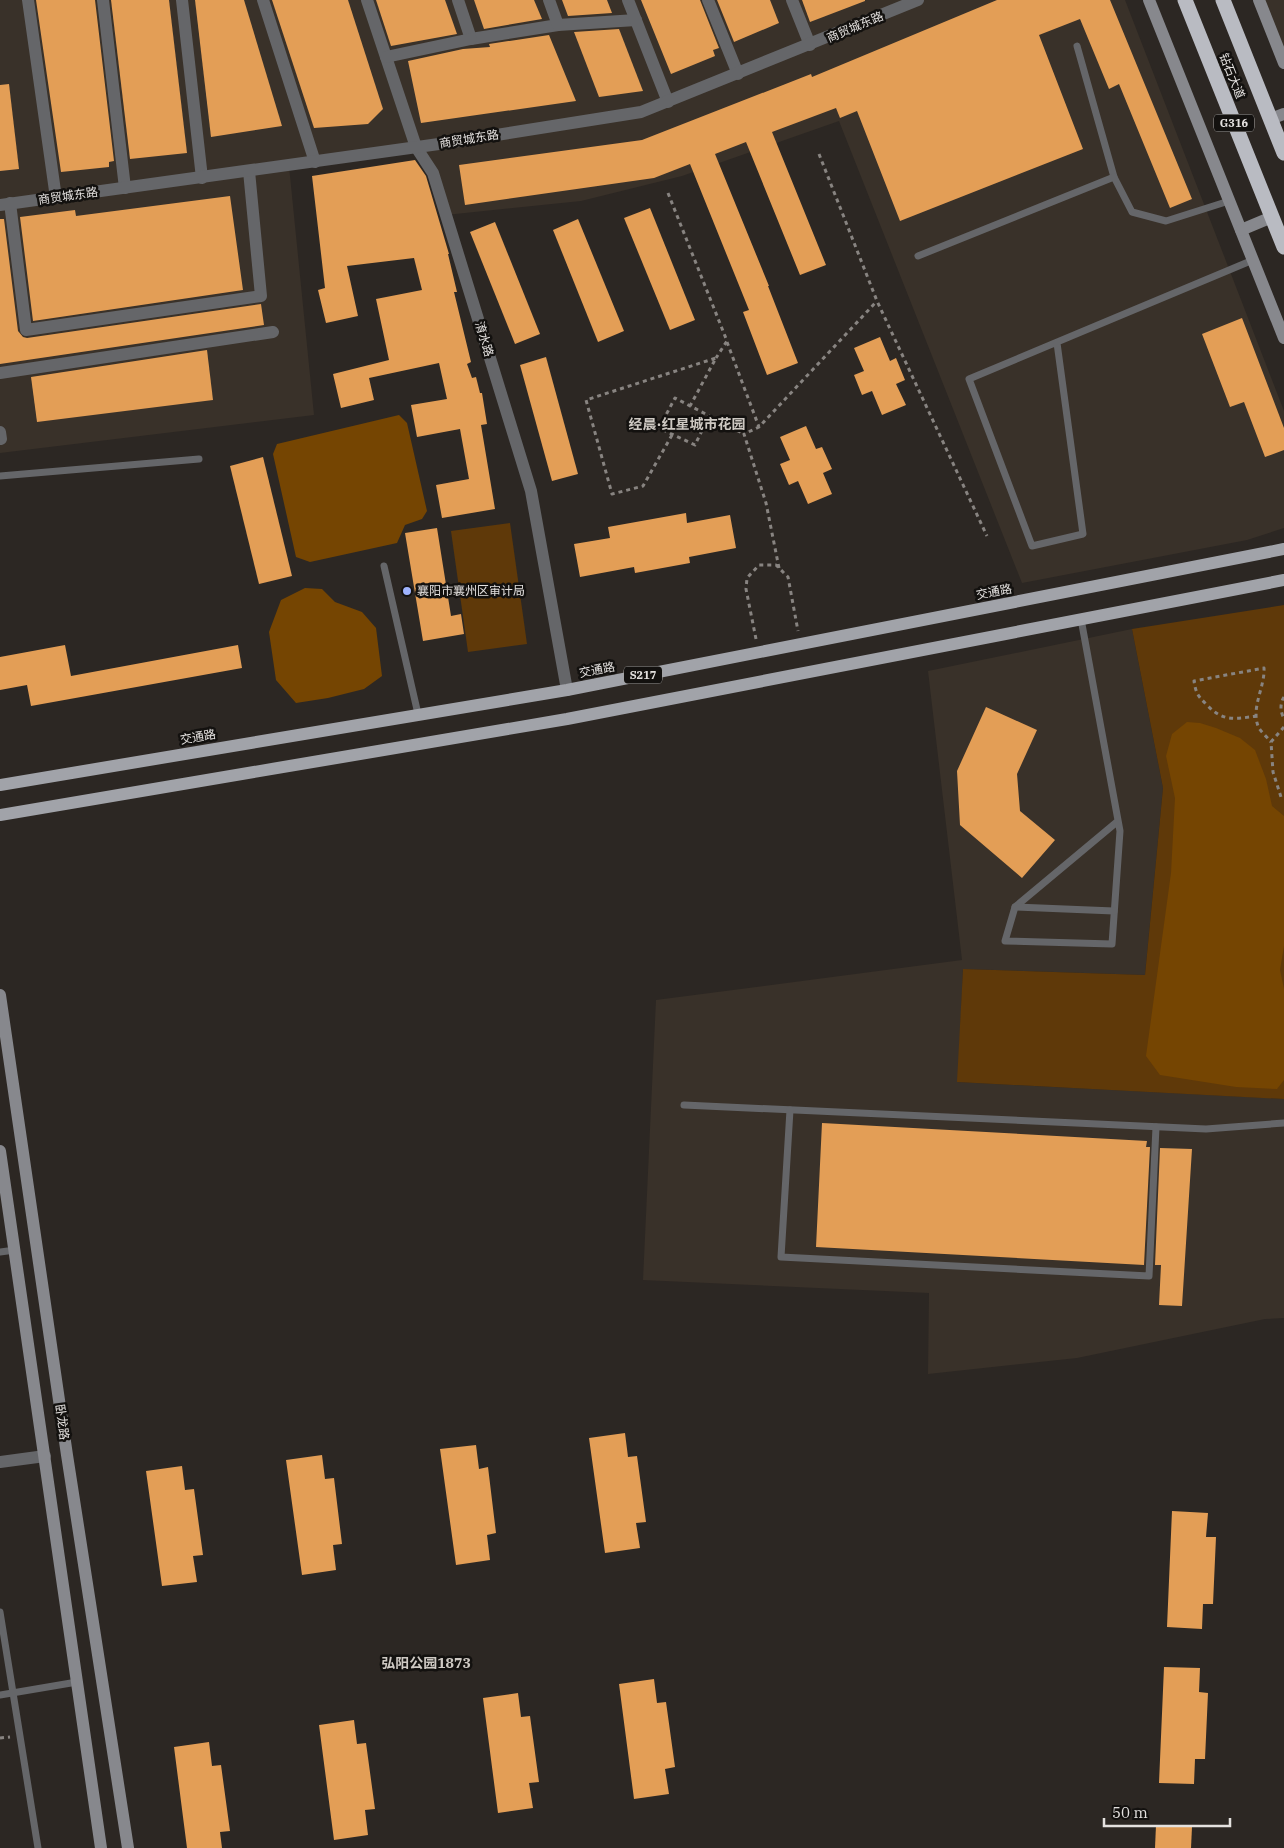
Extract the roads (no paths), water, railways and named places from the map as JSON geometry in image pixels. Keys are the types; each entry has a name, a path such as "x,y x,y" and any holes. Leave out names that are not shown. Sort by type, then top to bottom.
{"highway":[{"name":"钻石大道","path":"1185,0 1284,247"},
{"name":"钻石大道","path":"1223,0 1277,117 1284,154"}],"main road":[{"path":"1149,0 1284,338"},
{"path":"1260,0 1284,63"},
{"path":"1241,230 1272,217"},
{"name":"交通路","path":"0,785 567,690 1284,549"},
{"name":"S217","path":"0,815 568,719 1280,582"},
{"name":"卧龙路","path":"0,995 67,1455 128,1848"},
{"name":"卧龙路","path":"0,1151 101,1848"}],"street":[{"path":"28,0 56,198"},
{"path":"103,0 125,188"},
{"path":"182,0 202,178"},
{"path":"263,0 316,162"},
{"name":"淯水路","path":"367,0 416,148 433,173 531,491 567,690"},
{"path":"458,0 471,39"},
{"path":"549,0 558,25"},
{"path":"628,0 668,102"},
{"path":"708,0 738,74"},
{"path":"792,0 810,45"},
{"name":"商贸城东路","path":"5,204 416,148 641,112 918,0"},
{"path":"386,57 471,39 558,25 636,20"},
{"path":"5,204 26,330 261,296 248,171"},
{"path":"0,374 273,332"},
{"path":"0,1462 45,1456"}],"lane":[{"path":"1077,46 1114,177 1132,212 1166,221 1229,201"},
{"path":"918,256 1114,177"},
{"path":"1057,343 1083,534 1032,546 970,379 1253,260"},
{"path":"0,476 200,460"},
{"path":"384,566 418,714"},
{"path":"1081,619 1118,821 1120,832 1112,944 1005,942 1015,907 1118,821"},
{"path":"1015,907 1114,911"},
{"path":"684,1105 1206,1129 1284,1123"},
{"path":"790,1110 781,1257 1150,1276 1156,1127"},
{"path":"0,1252 14,1250"},
{"path":"0,1612 38,1848"},
{"path":"0,1695 77,1682"}],"place":[{"name":"襄阳市襄州区审计局","path":"407,591"}],"district":[{"name":"经晨·红星城市花园","path":"687,424"},
{"name":"弘阳公园1873","path":"426,1663"}]}
